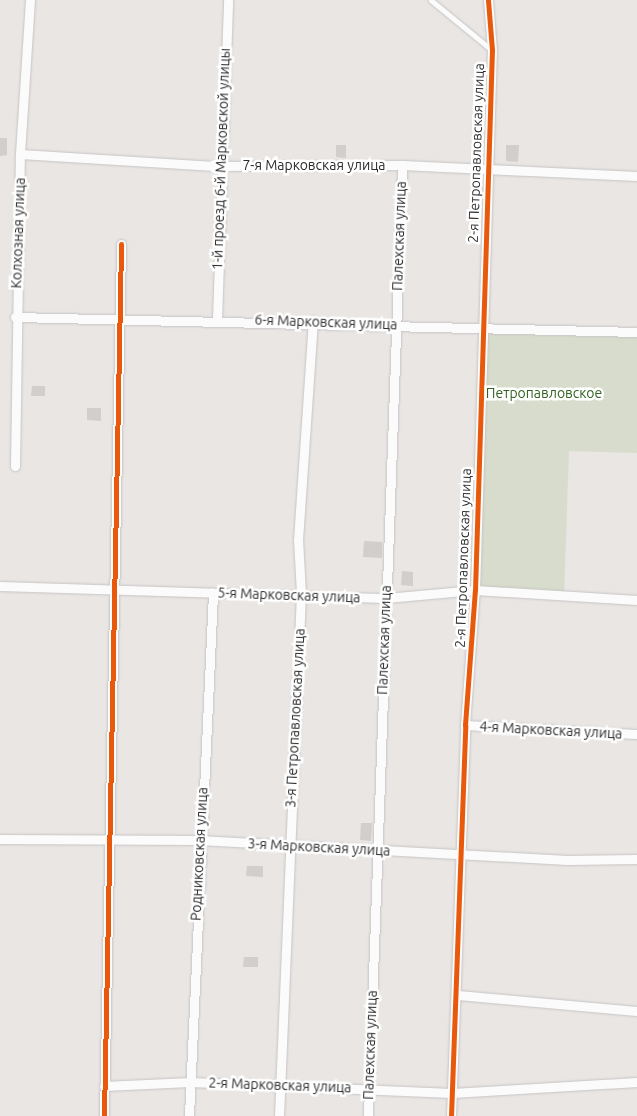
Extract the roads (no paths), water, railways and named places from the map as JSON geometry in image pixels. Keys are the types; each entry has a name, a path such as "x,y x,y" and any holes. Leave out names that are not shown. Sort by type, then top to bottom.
{"street":[{"name":"Колхозная улица","path":"15,466 20,154 30,0"},
{"name":"1-й проезд 6-й Марковской улицы","path":"217,319 219,166 228,0"},
{"name":"2-я Петропавловская улица","path":"452,1116 463,855 466,726 475,590 486,168 492,50 488,0"},
{"name":"7-я Марковская улица","path":"20,154 219,166 402,165 637,176"},
{"name":"Палехская улица","path":"368,1116 375,850 402,165"},
{"path":"104,1116 117,591 122,318 121,244"},
{"name":"6-я Марковская улица","path":"16,317 313,321 637,332"},
{"name":"3-я Петропавловская улица","path":"279,1116 288,845 301,593 298,540 313,321"},
{"name":"5-я Марковская улица","path":"0,586 117,591 301,593 386,598 475,590 637,600"},
{"name":"Родниковская улица","path":"189,1116 199,840 213,593"},
{"name":"4-я Марковская улица","path":"466,726 637,734"},
{"name":"3-я Марковская улица","path":"0,839 112,837 463,855 637,859"},
{"path":"457,995 637,1011"},
{"name":"2-я Марковская улица","path":"104,1086 190,1082 281,1084 452,1093 637,1082"}],"lane":[{"path":"431,0 492,50"}],"park label":[{"name":"Петропавловское","path":"544,393"}]}
